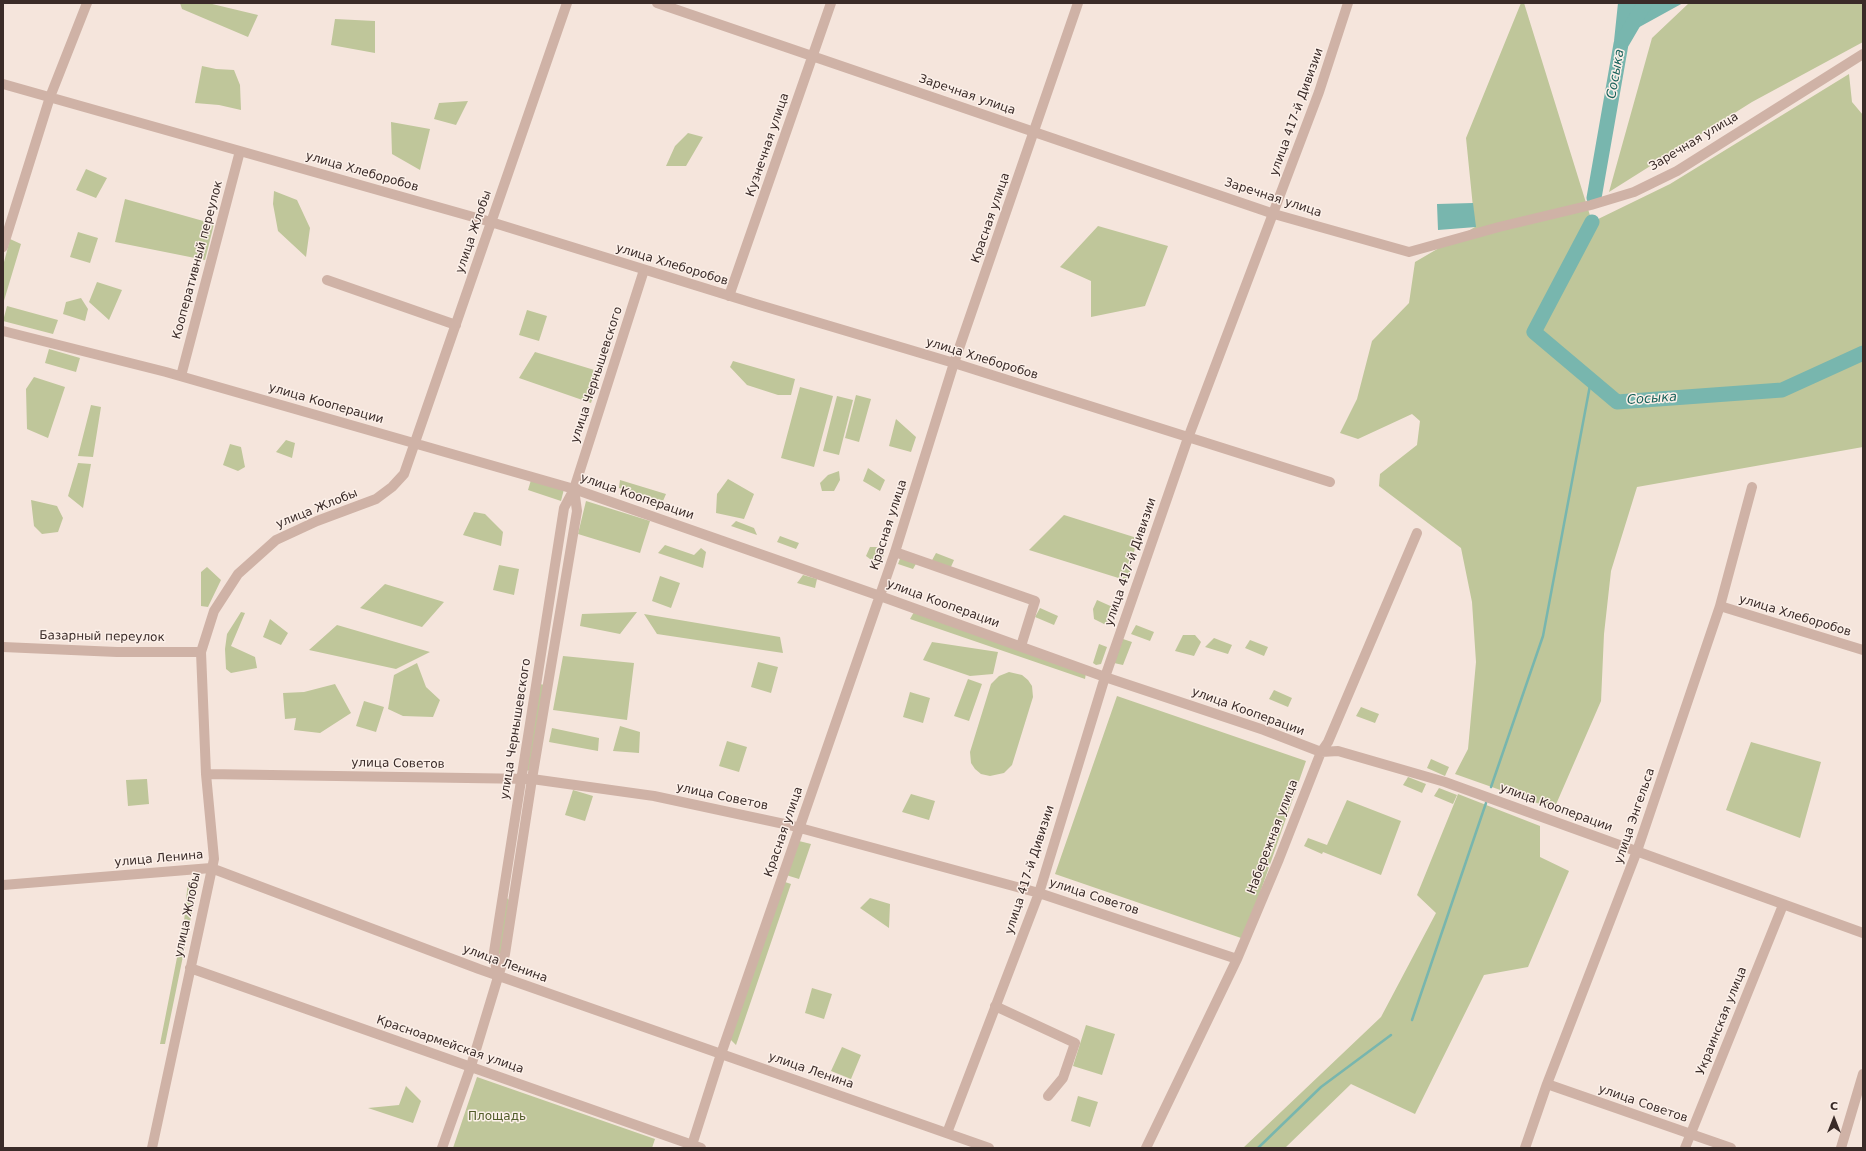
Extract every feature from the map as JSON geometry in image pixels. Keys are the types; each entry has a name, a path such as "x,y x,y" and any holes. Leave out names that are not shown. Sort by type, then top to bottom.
{"street":[{"path":"3,247 50,97 87,3"},
{"name":"улица Жлобы","path":"152,1148 214,859 206,774 200,652 214,611 238,574 276,540 317,520 376,499 392,487 404,474 416,443 567,3"},
{"name":"Заречная улица","path":"658,3 1274,214 1409,252 1499,227 1591,205 1634,192 1677,171 1863,54"},
{"name":"Кузнечная улица","path":"729,296 831,3"},
{"name":"Красная улица","path":"693,1147 721,1054 895,552 954,363 1078,3"},
{"name":"улица 417-й Дивизии","path":"947,1133 1039,893 1105,677 1188,438 1319,92 1348,3"},
{"name":"улица Хлеборобов","path":"3,84 491,222 729,296 954,363 1330,482"},
{"name":"Кооперативный переулок","path":"181,376 240,150"},
{"name":"улица Чернышевского","path":"497,975 494,952 564,508 574,489 644,270"},
{"path":"327,280 456,325"},
{"name":"улица Кооперации","path":"3,331 181,376 574,489 880,596 1105,677 1223,716 1320,752 1338,752 1445,782 1863,933"},
{"name":"улица Энгельса","path":"1525,1148 1547,1084 1637,851 1720,606 1752,487"},
{"name":"улица Чернышевского","path":"442,1148 471,1066 497,975 505,954 532,779 577,511 574,489"},
{"name":"Набережная улица","path":"1146,1148 1237,959 1279,859 1320,752 1328,742 1418,533"},
{"path":"895,552 1035,601 1020,646"},
{"name":"улица Хлеборобов","path":"1720,606 1863,650"},
{"name":"Базарный переулок","path":"3,648 117,652 200,652"},
{"name":"улица Советов","path":"206,774 532,779 654,796 800,828 1039,893 1237,959"},
{"name":"улица Ленина","path":"3,885 211,868 497,975 989,1148"},
{"name":"Украинская улица","path":"1685,1148 1783,905"},
{"name":"Красноармейская улица","path":"190,968 471,1066 693,1147"},
{"path":"995,1006 1075,1043 1063,1078 1048,1096"},
{"path":"1841,1148 1863,1074"},
{"name":"улица Советов","path":"1547,1084 1731,1148"}],"green space":[{"path":"180,3 208,3 258,15 248,37 182,9"},
{"path":"1521,3 1524,3 1592,222 1670,184 1849,74 1852,102 1863,115 1863,447 1637,487 1611,571 1604,634 1601,701 1554,809 1455,774 1468,749 1476,662 1472,602 1461,548 1379,486 1380,474 1417,445 1420,421 1412,414 1358,439 1340,433 1357,399 1372,341 1409,303 1415,262 1475,227 1466,138"},
{"path":"1689,3 1863,3 1863,42 1752,102 1609,192 1652,38"},
{"path":"335,19 375,21 375,53 331,45"},
{"path":"202,66 216,69 234,70 240,85 241,110 219,105 195,103"},
{"path":"468,101 456,125 434,119 439,103"},
{"path":"391,122 430,129 420,170 392,154"},
{"path":"688,133 703,137 686,166 666,166 675,146"},
{"path":"86,169 107,178 96,198 76,190"},
{"path":"274,191 297,200 310,228 306,257 278,231 273,204"},
{"path":"125,199 214,224 205,260 115,242"},
{"path":"1098,226 1168,246 1145,306 1091,317 1091,281 1060,267"},
{"path":"78,232 98,238 90,263 70,257"},
{"path":"10,239 21,244 3,304 3,266"},
{"path":"97,282 122,290 109,320 89,302"},
{"path":"81,298 88,309 85,321 63,314 66,302"},
{"path":"7,306 58,320 53,334 3,321"},
{"path":"527,310 547,316 539,341 519,335"},
{"path":"49,349 80,358 76,372 45,363"},
{"path":"535,352 601,372 591,403 519,378"},
{"path":"733,361 795,379 791,395 778,395 747,385 730,367"},
{"path":"34,377 65,387 48,438 27,429 26,389"},
{"path":"800,387 833,396 814,467 781,458"},
{"path":"856,395 871,399 859,442 845,438"},
{"path":"837,396 853,400 839,455 823,451"},
{"path":"91,405 101,407 93,457 78,456"},
{"path":"896,419 916,437 911,452 889,446"},
{"path":"286,440 295,443 292,458 276,452"},
{"path":"230,444 241,447 245,467 238,471 223,465"},
{"path":"78,463 91,464 83,508 68,496"},
{"path":"868,468 885,480 880,491 863,481"},
{"path":"839,471 840,480 834,491 822,491 820,483 828,475"},
{"path":"728,479 754,494 744,519 716,513 717,494"},
{"path":"531,480 564,489 561,501 528,490"},
{"path":"620,480 666,494 663,501 619,488"},
{"path":"31,500 57,506 63,518 58,532 42,534 34,526"},
{"path":"586,501 650,521 640,553 578,534"},
{"path":"474,512 485,514 503,532 501,546 463,535"},
{"path":"1064,515 1137,538 1128,581 1029,550"},
{"path":"736,521 754,528 757,535 731,526"},
{"path":"780,536 799,543 796,549 777,542"},
{"path":"665,545 694,555 701,548 706,552 703,568 658,553"},
{"path":"870,547 881,547 885,551 881,563 874,562 866,556"},
{"path":"936,553 954,560 950,569 931,562"},
{"path":"901,556 917,562 913,569 898,564"},
{"path":"499,565 519,569 514,595 493,590"},
{"path":"207,567 221,580 208,607 201,606 201,572"},
{"path":"803,575 817,579 815,588 797,583"},
{"path":"660,576 680,583 671,608 652,601"},
{"path":"385,584 444,602 422,627 360,608"},
{"path":"1097,600 1115,608 1106,625 1094,619 1093,609"},
{"path":"1040,608 1058,616 1054,625 1035,617"},
{"path":"241,612 245,613 231,646 255,657 257,668 231,673 226,669 225,649 227,634"},
{"path":"637,612 620,634 580,626 582,614"},
{"path":"914,612 1086,673 1085,679 910,619"},
{"path":"644,614 780,637 783,653 657,634"},
{"path":"270,619 288,633 281,645 263,637"},
{"path":"337,625 430,652 396,669 309,650"},
{"path":"1136,625 1154,632 1150,641 1131,634"},
{"path":"1183,635 1195,635 1201,642 1194,656 1175,651"},
{"path":"1214,638 1232,645 1228,654 1205,647"},
{"path":"1123,639 1132,642 1123,665 1114,663"},
{"path":"1250,640 1268,647 1264,656 1245,648"},
{"path":"932,642 998,652 993,674 970,676 923,660"},
{"path":"1099,644 1107,647 1101,664 1096,665 1093,663"},
{"path":"563,656 634,663 627,720 553,710"},
{"path":"758,662 778,667 771,693 751,687"},
{"path":"417,663 426,687 440,700 433,717 403,716 388,709 394,675"},
{"path":"1009,672 1022,675 1028,680 1032,686 1033,697 1012,765 1004,773 990,776 981,774 971,763 970,752 991,684 999,676"},
{"path":"968,679 982,684 969,721 954,716"},
{"path":"335,684 351,713 320,733 294,730 296,718 285,719 283,693 304,692"},
{"path":"539,684 546,685 531,771 525,770"},
{"path":"1274,690 1292,698 1288,707 1269,699"},
{"path":"910,692 930,698 923,723 903,717"},
{"path":"1117,696 1306,761 1244,939 1055,874"},
{"path":"364,701 384,707 376,732 356,726"},
{"path":"1361,707 1379,714 1375,723 1356,716"},
{"path":"620,726 640,732 639,753 613,751"},
{"path":"552,728 599,738 598,751 549,742"},
{"path":"727,741 747,747 739,772 719,766"},
{"path":"1751,742 1821,762 1800,838 1726,810"},
{"path":"1431,759 1449,767 1445,776 1427,768"},
{"path":"1408,777 1426,784 1422,793 1403,785"},
{"path":"147,779 149,804 128,806 126,780"},
{"path":"1439,788 1457,795 1453,804 1434,796"},
{"path":"573,790 593,796 585,821 565,815"},
{"path":"911,794 935,801 929,820 902,812"},
{"path":"1458,794 1540,826 1540,857 1569,871 1528,967 1484,975 1415,1114 1351,1084 1285,1148 1243,1148 1381,1017 1436,913 1417,895"},
{"path":"1347,800 1401,821 1381,875 1304,846 1308,838 1327,845"},
{"path":"799,841 811,844 799,879 786,875"},
{"path":"188,880 198,883 165,1044 160,1044 184,922"},
{"path":"785,882 791,884 736,1045 730,1039"},
{"path":"506,897 511,902 503,955 497,953"},
{"path":"870,898 890,904 889,928 860,908"},
{"path":"812,988 832,994 824,1019 805,1013"},
{"path":"1086,1025 1115,1034 1102,1075 1073,1066"},
{"path":"842,1047 861,1055 851,1079 831,1071"},
{"name":"Площадь","path":"477,1077 655,1139 652,1148 453,1148"},
{"path":"406,1086 421,1101 413,1123 368,1108 399,1105"},
{"path":"1078,1096 1098,1102 1090,1127 1071,1121"}],"water":[{"path":"1618,3 1683,3 1614,41"},
{"path":"1473,203 1476,227 1438,230 1437,204"}],"waterway":[{"name":"Сосыка","path":"1594,198 1621,44 1645,3"},
{"name":"Сосыка","path":"1592,222 1534,332 1617,402 1782,390 1863,353"},
{"path":"1491,787 1543,636 1591,380"},
{"path":"1412,1020 1486,803"},
{"path":"1258,1148 1321,1087 1391,1035"}]}
